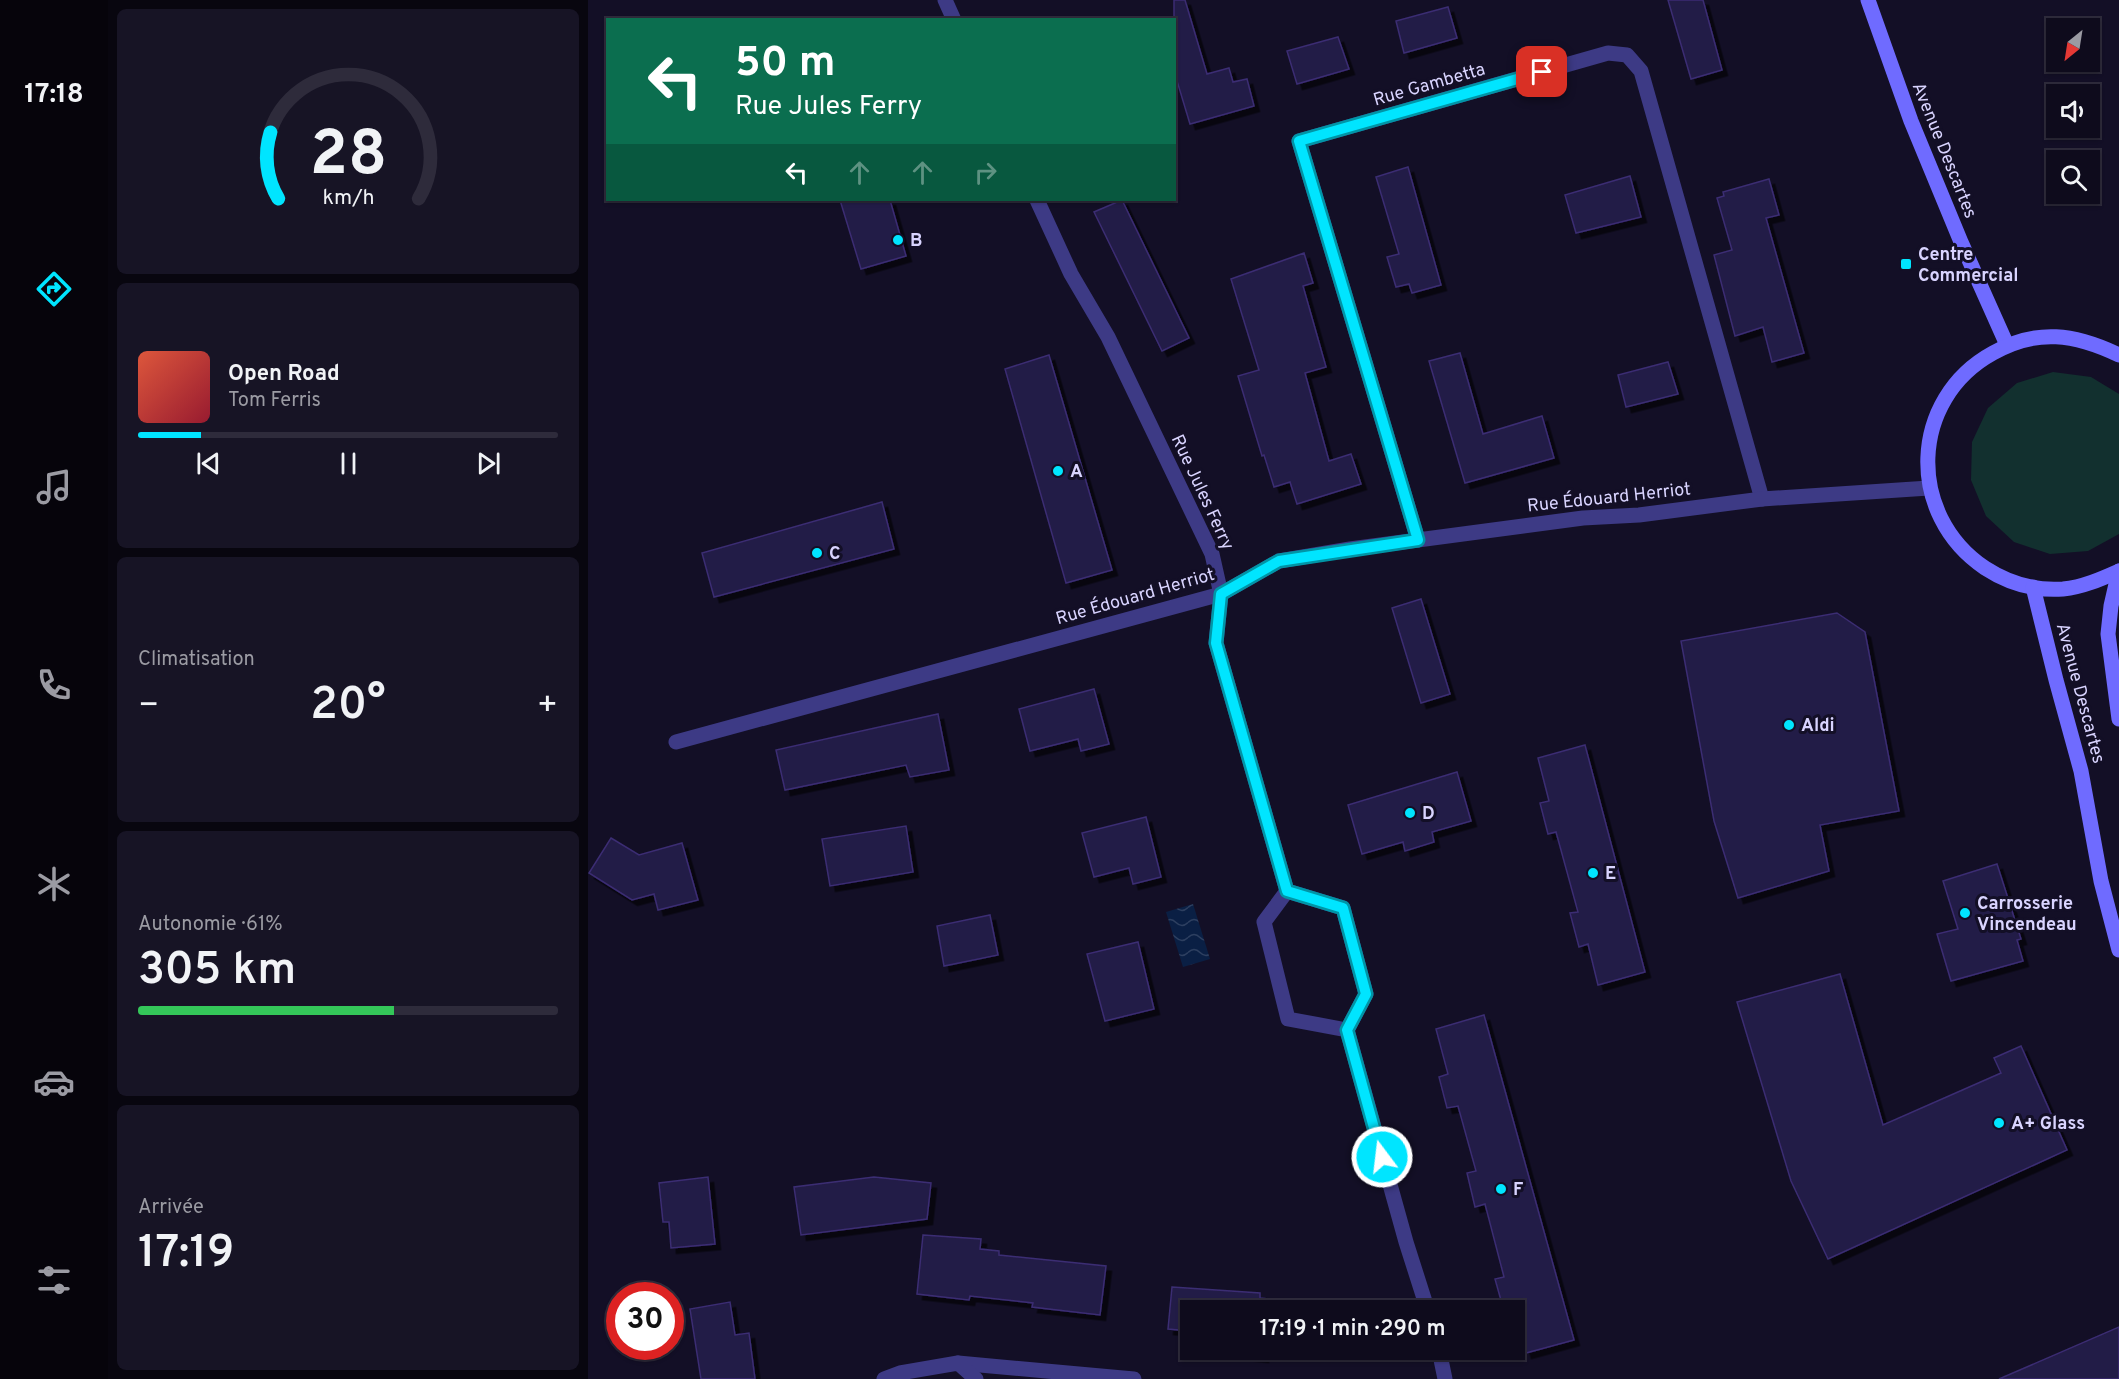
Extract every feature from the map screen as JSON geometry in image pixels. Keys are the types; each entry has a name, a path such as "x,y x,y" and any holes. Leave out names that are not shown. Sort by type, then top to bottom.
{"main road":[{"name":"Avenue Descartes","path":"1868,0 1911,121 2007,345"},
{"name":"Avenue Descartes","path":"2119,355 2092,342 2060,337 2033,338 2007,345 1976,362 1952,387 1935,418 1927,452 1929,488 1946,530 1969,557 1998,576 2033,587 2062,589 2092,583 2119,571"},
{"name":"Avenue Descartes","path":"2119,571 2111,606 2108,634 2119,719"},
{"name":"Avenue Descartes","path":"2033,587 2081,771 2102,881 2119,950"}],"street":[{"path":"945,0 953,18"},
{"name":"Rue Gambetta","path":"1418,540 1299,141 1608,53 1627,55 1641,71 1762,499"},
{"name":"Rue Jules Ferry","path":"1037,201 1071,274 1108,337 1212,554 1221,594 1216,643 1287,891"},
{"name":"Rue Édouard Herriot","path":"675,742 1221,594 1279,561 1583,518 1639,515 1762,499 1929,488"},
{"path":"1347,1030 1288,1019 1264,922 1287,891 1343,908 1366,994 1347,1030 1424,1300"},
{"path":"1441,1360 1445,1379"},
{"path":"884,1379 900,1373 958,1362 1134,1379"},
{"path":"958,1362 976,1379"}],"green space":[{"path":"2053,372 2091,377 2119,394 2119,534 2088,551 2050,554 2014,542 1986,516 1971,480 1972,442 1988,408 2017,383"}],"water":[{"path":"1193,904 1210,959 1183,967 1166,912"}],"building":[{"path":"1174,0 1185,0 1207,74 1229,68 1233,82 1247,79 1254,106 1190,124 1176,78 1176,18 1174,18"},
{"path":"1668,0 1703,0 1722,70 1691,79"},
{"path":"1448,7 1457,38 1404,53 1396,21"},
{"path":"1338,37 1349,69 1297,84 1287,51"},
{"path":"1408,167 1441,285 1412,293 1409,284 1396,287 1387,257 1399,254 1376,177"},
{"path":"1630,176 1641,217 1576,233 1565,195"},
{"path":"1769,179 1779,215 1766,218 1804,353 1772,362 1763,327 1735,336 1714,255 1732,250 1717,198 1724,196 1723,192"},
{"path":"840,201 890,201 906,256 861,269"},
{"path":"1122,201 1189,338 1162,351 1094,212"},
{"path":"1304,253 1313,283 1303,286 1326,367 1305,373 1329,461 1351,454 1361,484 1297,504 1290,482 1274,487 1264,455 1262,456 1238,376 1259,370 1231,279"},
{"path":"1460,353 1483,434 1542,416 1554,458 1465,483 1429,361"},
{"path":"1049,355 1112,570 1066,583 1005,369"},
{"path":"1668,362 1678,394 1626,407 1618,375"},
{"name":"C","path":"882,502 894,549 714,597 702,553"},
{"path":"1421,599 1450,694 1421,703 1392,608"},
{"name":"Aldi","path":"1837,613 1865,632 1899,811 1820,825 1829,871 1738,898 1714,821 1681,641"},
{"path":"1094,689 1109,744 1081,751 1078,739 1030,751 1019,709"},
{"path":"938,714 949,770 910,777 906,765 785,790 776,750"},
{"name":"E","path":"1585,745 1645,972 1598,985 1588,944 1579,947 1570,913 1578,912 1556,832 1548,834 1540,803 1549,801 1538,758"},
{"name":"D","path":"1457,772 1471,821 1432,832 1434,842 1405,851 1403,842 1362,854 1348,805"},
{"path":"1146,817 1161,877 1133,884 1129,868 1094,877 1082,833"},
{"path":"906,826 913,872 830,886 822,839"},
{"path":"611,838 639,855 682,843 698,900 658,910 654,894 632,900 589,873"},
{"path":"1997,864 2021,939 2017,940 2023,961 1951,981 1937,934 1958,929 1943,881"},
{"path":"990,915 998,955 944,966 937,926"},
{"path":"1138,942 1154,1009 1105,1021 1087,954"},
{"path":"1840,974 1883,1125 2001,1073 1994,1058 2021,1046 2067,1150 1828,1259 1791,1181 1737,1002"},
{"name":"F","path":"1484,1015 1574,1340 1526,1353 1525,1300 1501,1300 1495,1279 1504,1277 1485,1204 1475,1207 1467,1173 1476,1171 1458,1106 1447,1108 1439,1077 1448,1074 1436,1029"},
{"path":"708,1177 715,1244 671,1248 669,1222 663,1222 659,1183"},
{"path":"874,1177 931,1183 927,1219 801,1235 794,1187"},
{"path":"923,1235 981,1239 980,1249 999,1251 999,1255 1106,1266 1100,1315 1032,1307 1033,1303 970,1296 969,1300 917,1294"},
{"path":"1172,1287 1260,1293 1260,1298 1268,1299 1180,1300 1180,1330 1168,1329"},
{"path":"730,1302 735,1335 749,1333 755,1379 701,1379 690,1309"},
{"path":"2119,1327 2119,1379 1999,1379"}],"place":[{"name":"B","path":"898,240"},
{"name":"Centre Commercial","path":"1906,264"},
{"name":"A","path":"1058,471"},
{"name":"C","path":"817,553"},
{"name":"Aldi","path":"1789,725"},
{"name":"D","path":"1410,813"},
{"name":"E","path":"1593,873"},
{"name":"Carrosserie Vincendeau","path":"1965,913"},
{"name":"A+ Glass","path":"1999,1123"},
{"name":"F","path":"1501,1189"}],"route":[{"path":"1382,1157 1347,1030 1366,994 1343,908 1287,891 1216,643 1221,594 1279,561 1418,540 1299,141 1542,72"}]}
